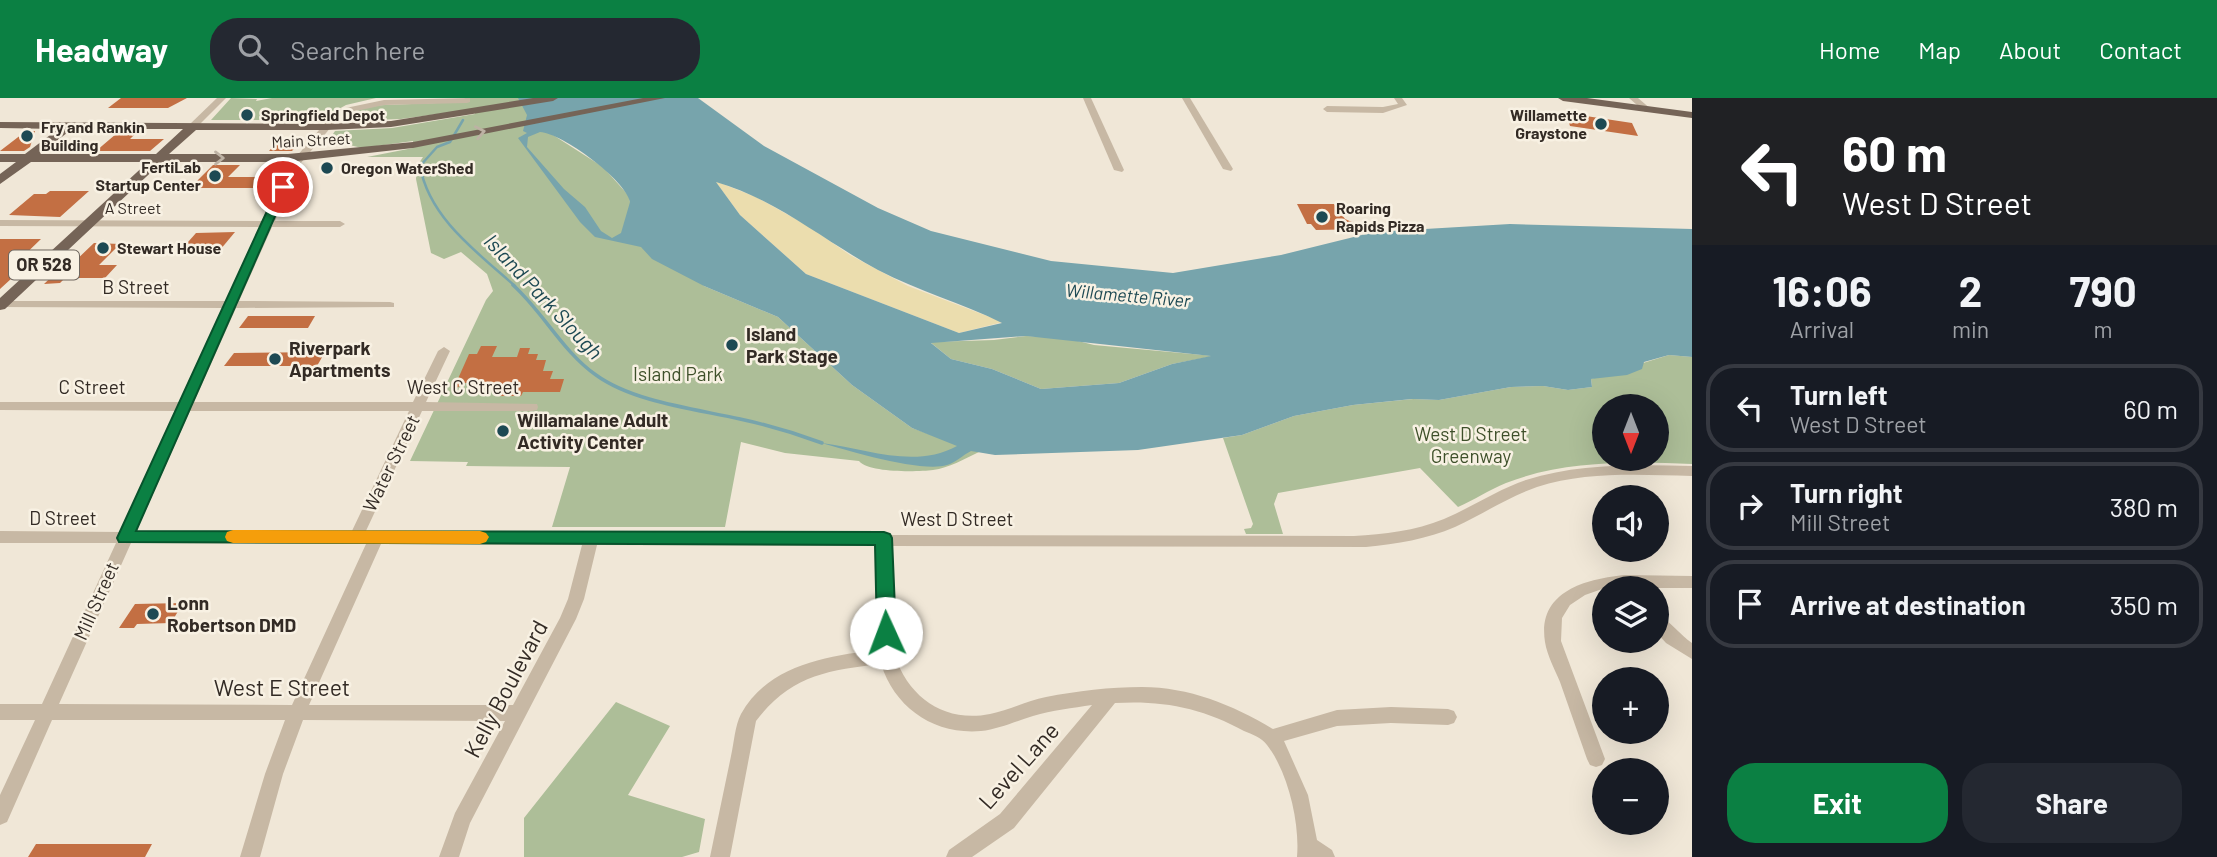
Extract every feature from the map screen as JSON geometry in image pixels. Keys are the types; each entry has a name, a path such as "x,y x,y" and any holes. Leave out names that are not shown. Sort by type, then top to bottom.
{"main road":[{"path":"0,125 323,131 386,127 553,98"},
{"name":"Main Street","path":"0,158 299,158 413,145 660,98"},
{"path":"1563,98 1692,115"},
{"path":"0,180 70,125"},
{"name":"OR 528","path":"0,305 191,127"}],"street":[{"path":"191,127 222,98"},
{"path":"1087,98 1119,170"},
{"path":"1186,98 1228,170"},
{"path":"1327,110 1383,110 1403,105 1398,98"},
{"path":"1633,98 1648,110"},
{"name":"Mill Street","path":"0,816 266,224 299,158 339,112 359,103 467,100"},
{"name":"A Street","path":"0,223 340,224"},
{"name":"B Street","path":"0,305 390,305"},
{"name":"Water Street","path":"356,537 444,351"},
{"name":"C Street","path":"0,406 184,406"},
{"name":"West C Street","path":"184,406 532,407"},
{"name":"West D Street","path":"125,538 1388,540 1423,533 1451,523 1500,496 1533,483 1564,476 1632,470 1692,471"},
{"name":"D Street","path":"0,537 125,538"},
{"name":"Water Street","path":"250,857 275,765 296,712 377,537"},
{"name":"Kelly Boulevard","path":"449,857 462,820 576,599 592,537"},
{"path":"884,538 887,656 892,675 904,695 922,710 951,722 982,723 1030,708 1074,699 1156,695 1217,709 1272,737 1289,763 1313,853"},
{"path":"1669,583 1692,582"},
{"path":"1592,585 1578,590 1559,605 1551,624 1553,641 1596,758"},
{"path":"1669,635 1692,652"},
{"path":"720,857 748,718 759,702 780,682 808,668 887,656"},
{"name":"Level Lane","path":"956,857 1007,821 1109,698"},
{"name":"West E Street","path":"0,712 519,713"},
{"path":"1272,737 1337,718 1391,715 1448,717"}],"green space":[{"path":"231,98 257,99 256,101 272,98 376,98 346,105 319,120 211,120"},
{"name":"Island Park","path":"465,98 519,98 539,126 603,167 704,286 778,317 852,385 912,428 979,452 939,469 894,471 873,468 859,461 785,453 741,442 725,527 552,527 570,467 466,466 468,462 410,461 486,300 493,291 487,274 461,252 444,259 431,253 416,179 417,166 423,157 367,157 413,148 413,141 362,148 329,140 335,131 392,128 475,114 474,109 401,119 341,121 347,112 360,106 463,102"},
{"path":"1026,336 1066,338 1094,345 1214,356 1172,364 1119,383 1041,389 992,369 951,359 930,342"},
{"name":"West D Street Greenway","path":"1669,355 1692,357 1692,464 1670,464 1670,394 1592,394 1592,464 1528,475 1458,507 1420,468 1278,493 1274,504 1283,534 1246,534 1244,529 1251,528 1253,524 1223,438 1242,435 1294,416 1353,405 1413,399 1439,400 1511,387 1543,386 1568,390 1592,387 1591,379"},
{"path":"616,702 670,726 628,795 705,819 699,852 682,857 524,857 524,818"}],"sand":[{"path":"715,181 756,197 808,226 850,255 908,286 1003,322 959,333 806,274 740,215"}],"water":[{"name":"Willamette River","path":"518,98 698,98 764,146 878,208 931,231 1051,261 1173,273 1281,255 1374,232 1510,224 1692,229 1692,357 1669,355 1644,362 1642,369 1627,375 1591,379 1592,387 1568,390 1543,386 1511,387 1439,400 1412,399 1353,405 1294,416 1242,435 1138,450 995,455 971,451 950,464 936,467 885,460 822,443 908,457 941,453 957,446 912,428 852,385 778,317 704,286 652,259 641,247 595,237 580,222 518,138 527,133 523,131 527,115","holes":["540,132 563,140 592,159 606,170 626,193 630,202 621,233 612,238 601,231 585,207 564,189 527,147 528,137","716,182 759,199 878,270 1002,323 959,333 806,274 740,215","1026,336 1211,356 1172,364 1119,383 1041,389 992,369 951,359 931,343"]}],"building":[{"path":"121,98 187,98 168,108 108,108"},
{"name":"Willamette Graystone","path":"1566,113 1632,123 1638,136 1570,126"},
{"name":"Fry and Rankin Building","path":"26,131 35,131 30,147 24,151 0,151"},
{"path":"116,134 135,134 130,139 164,139 150,151 96,151"},
{"path":"281,138 303,138 292,151 269,151"},
{"path":"213,165 240,165 228,177 270,177 261,188 190,188"},
{"path":"50,191 89,191 60,217 9,215 34,194 46,194"},
{"name":"Roaring Rapids Pizza","path":"1297,204 1334,204 1345,219 1368,229 1316,230 1311,224 1307,224"},
{"path":"235,232 220,250 181,250 196,233"},
{"path":"0,239 41,239 12,267 24,267 0,289"},
{"path":"94,243 120,244 99,265 117,265 105,278 65,278 60,283 44,284 64,265 71,265"},
{"name":"Riverpark Apartments","path":"248,316 315,316 308,328 239,328"},
{"name":"Willamalane Adult Activity Center","path":"481,346 497,346 492,357 517,357 520,348 530,348 528,354 538,354 536,360 546,360 543,371 553,371 550,379 564,379 560,392 523,392 521,396 496,396 501,383 465,383 453,390 469,354 477,354"},
{"name":"Riverpark Apartments","path":"325,352 317,366 224,366 234,353"},
{"name":"Lonn Robertson DMD","path":"183,603 171,623 137,624 134,628 119,628 135,604"},
{"path":"36,844 152,844 145,857 28,857"}],"waterway":[{"name":"Island Park Slough","path":"463,120 450,142 437,147 420,166 425,185 433,202 457,233 515,286"},
{"name":"Island Park Slough","path":"513,285 573,355 611,384 646,398 761,424 822,443"}],"slow traffic":[{"path":"233,537 480,537"}],"place":[{"name":"Springfield Depot","path":"247,115"},
{"name":"Willamette Graystone","path":"1601,124"},
{"name":"Fry and Rankin Building","path":"27,136"},
{"name":"Oregon WaterShed","path":"327,168"},
{"name":"FertiLab Startup Center","path":"215,176"},
{"name":"Roaring Rapids Pizza","path":"1322,217"},
{"name":"Stewart House","path":"103,248"},
{"name":"Island Park Stage","path":"732,345"},
{"name":"Riverpark Apartments","path":"275,359"},
{"name":"Willamalane Adult Activity Center","path":"503,431"},
{"name":"Lonn Robertson DMD","path":"153,614"}],"route":[{"path":"283,187 125,538 884,538 886,633"}]}
